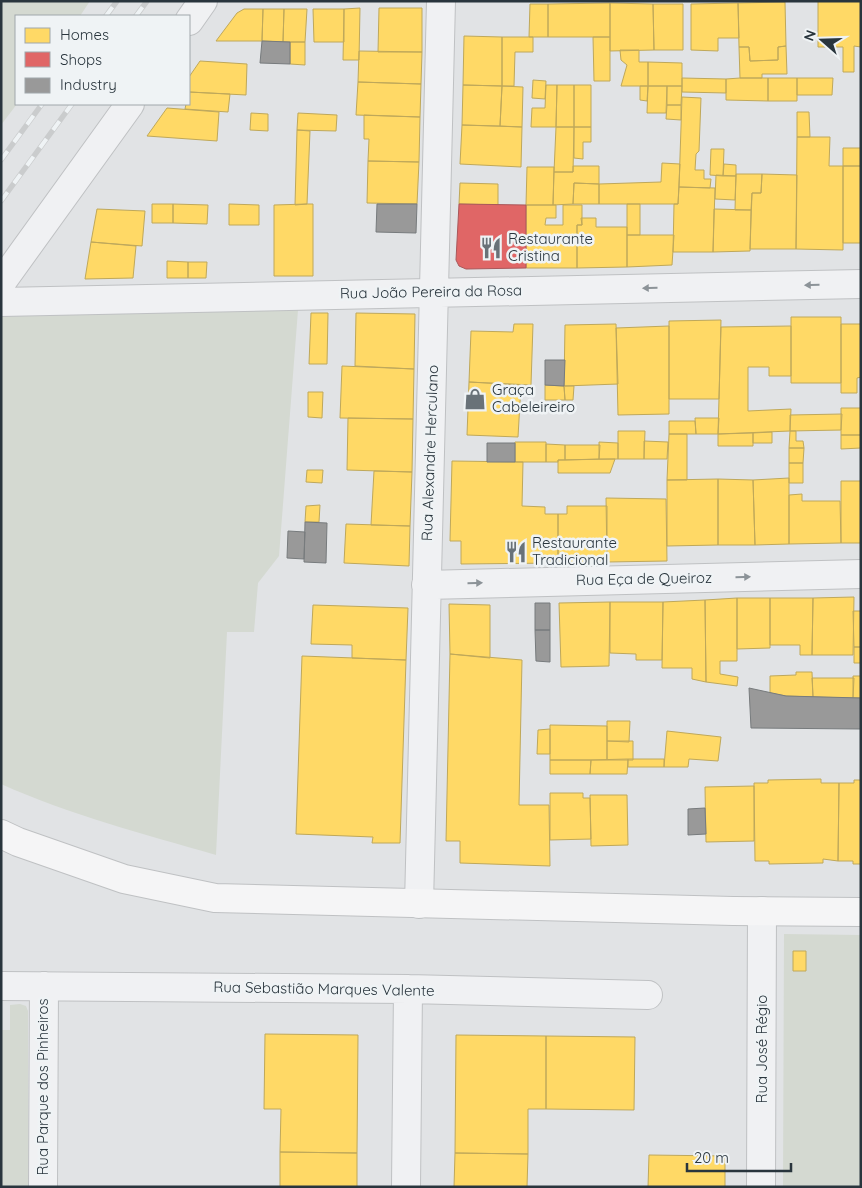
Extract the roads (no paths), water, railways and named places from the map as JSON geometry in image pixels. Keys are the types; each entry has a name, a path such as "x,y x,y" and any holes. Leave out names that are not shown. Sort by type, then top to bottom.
{"street":[{"path":"190,20 203,1"},
{"name":"Rua Alexandre Herculano","path":"419,904 441,1"},
{"path":"1,283 129,105"},
{"name":"Rua João Pereira da Rosa","path":"1,302 861,284"},
{"name":"Rua Eça de Queiroz","path":"426,585 861,574"},
{"path":"1,834 18,842 124,879 215,898 419,904 861,912"},
{"name":"Rua José Régio","path":"761,1187 762,911"},
{"name":"Rua Sebastião Marques Valente","path":"1,986 408,989 648,995"},
{"name":"Rua Parque dos Pinheiros","path":"43,1187 44,986"},
{"path":"406,1187 408,989"}],"railway":[{"path":"107,15 117,1"},
{"path":"137,15 147,1"},
{"path":"1,160 41,105"},
{"path":"1,201 71,105"}],"place":[{"name":"Restaurante Cristina","path":"491,248"},
{"name":"Graça Cabeleireiro","path":"475,399"},
{"name":"Restaurante Tradicional","path":"516,552"}]}
